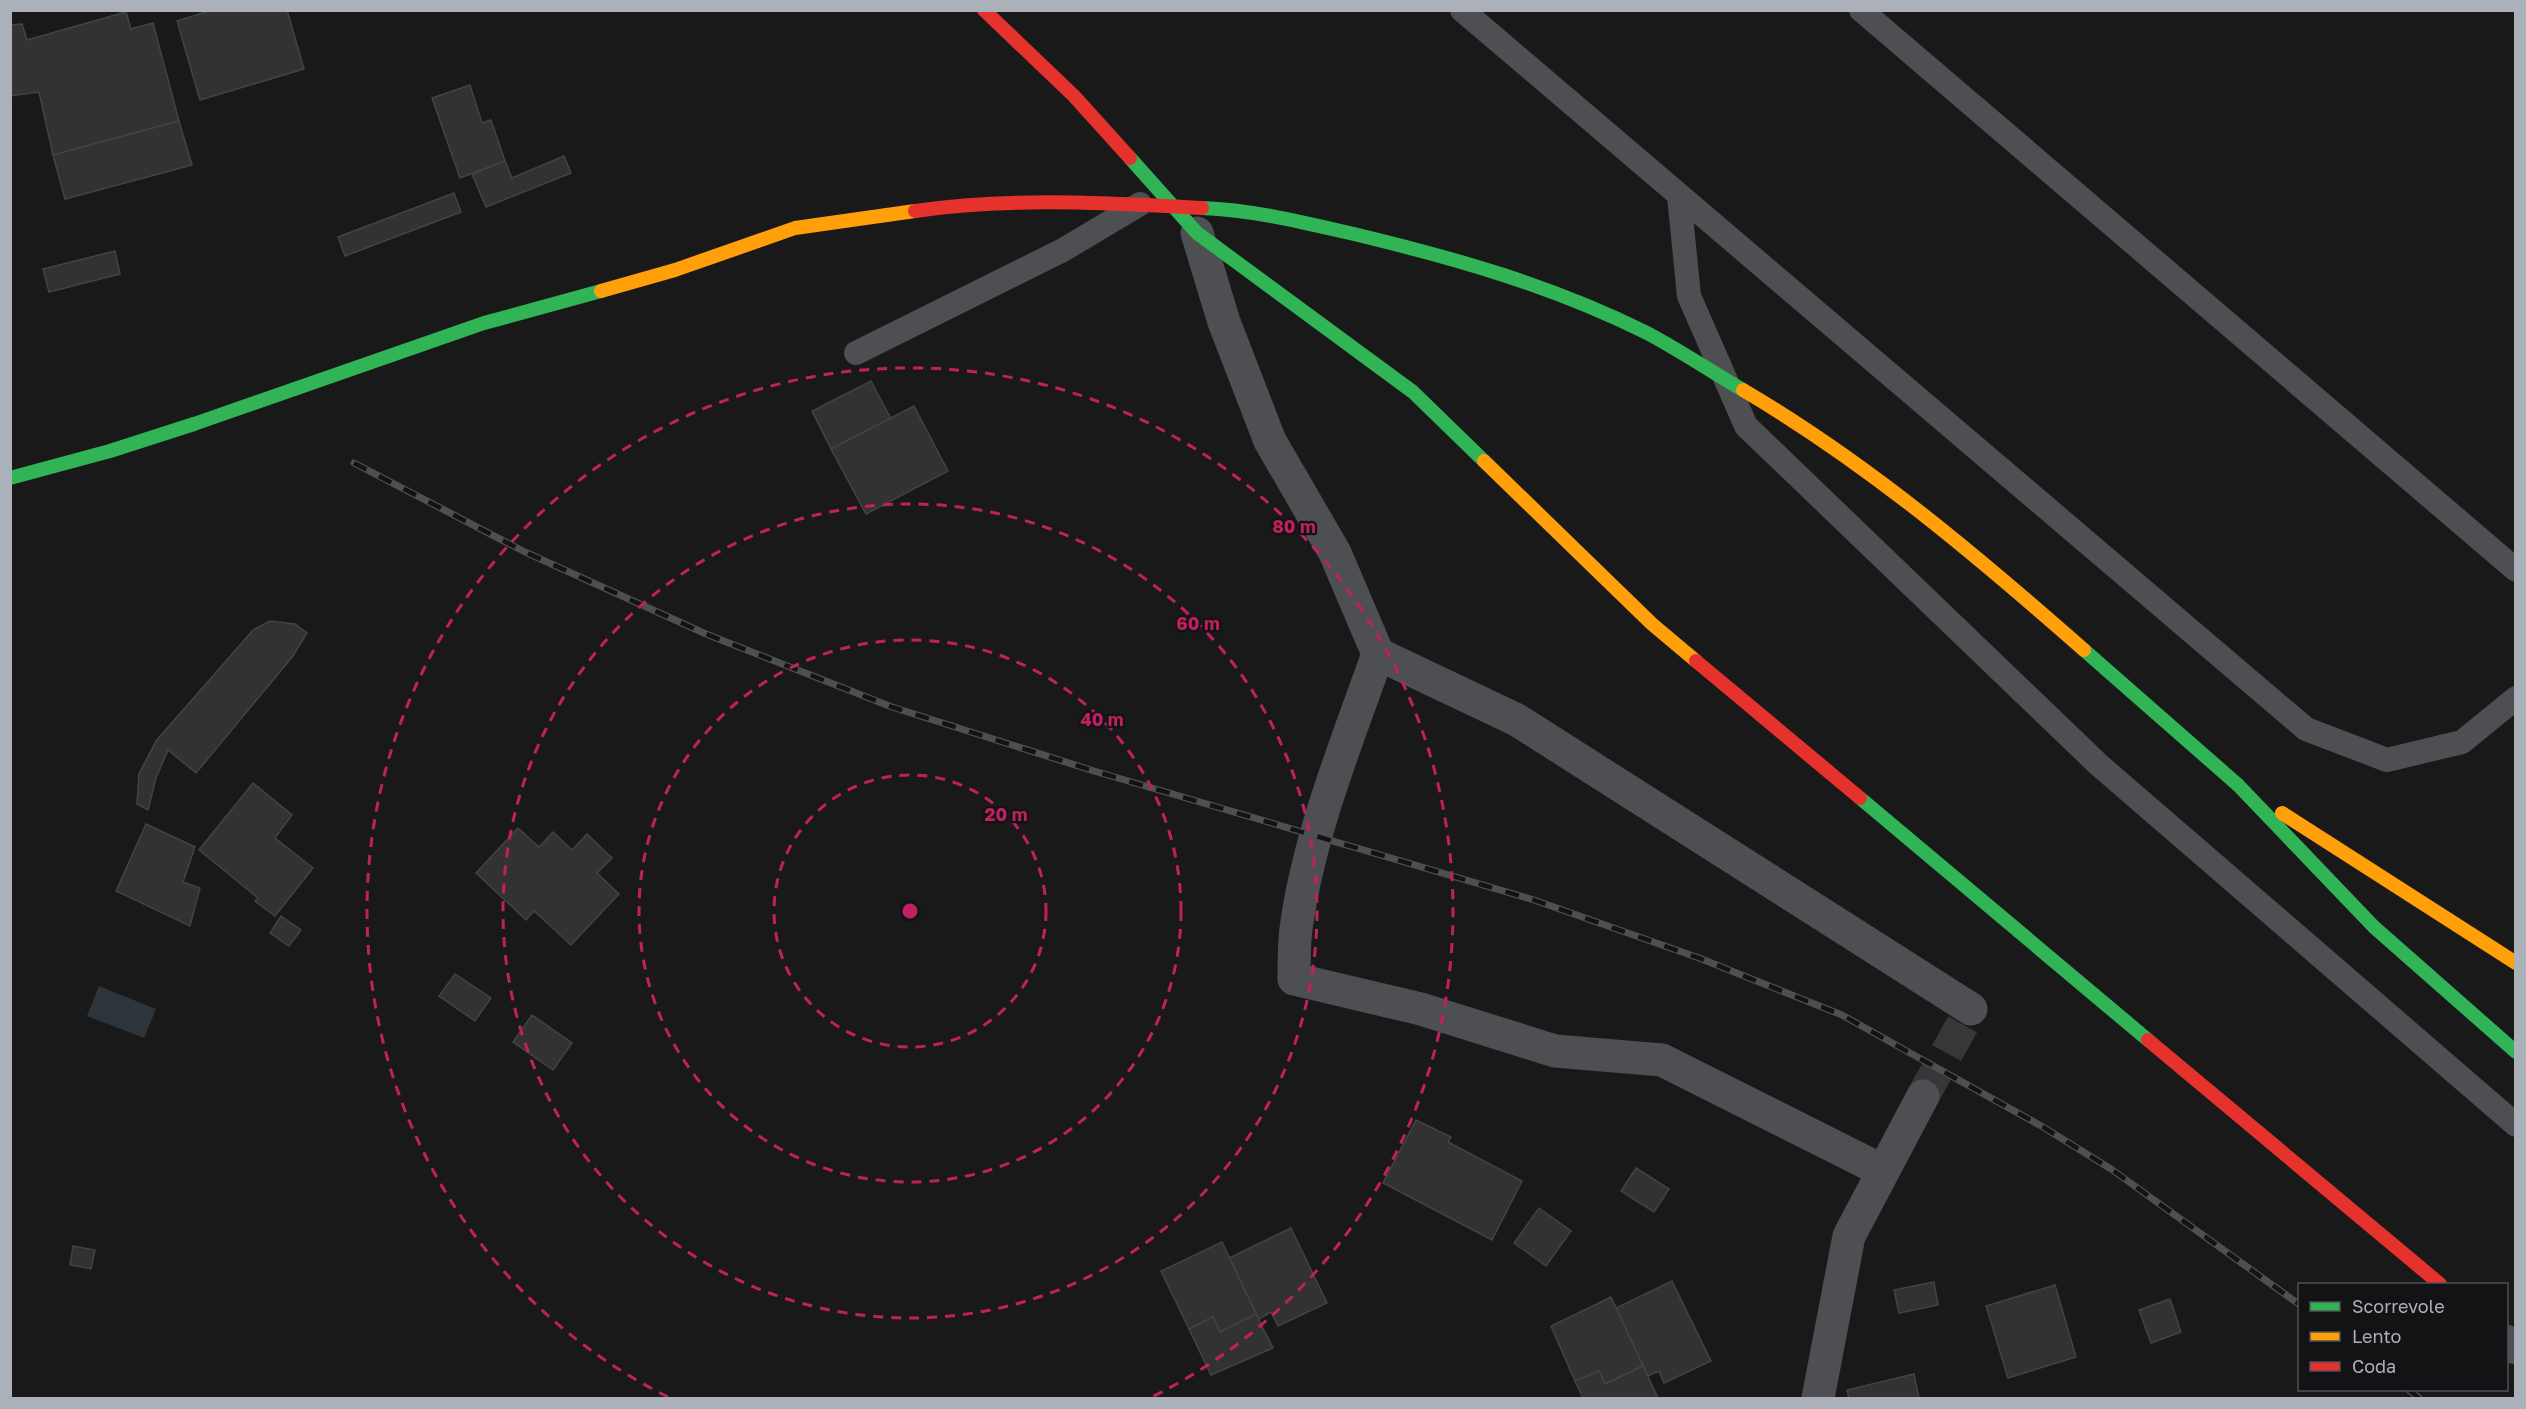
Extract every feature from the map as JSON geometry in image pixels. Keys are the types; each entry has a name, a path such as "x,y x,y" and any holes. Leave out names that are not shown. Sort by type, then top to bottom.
{"main road":[{"path":"984,10 1074,96 1197,233 1413,392 1652,624 2439,1283"},
{"path":"10,478 111,451 484,323 675,270 795,228 957,205 1074,202 1233,210 1292,219 1455,258 1557,293 1646,333 1770,406 1865,469 1982,561 2238,785 2374,927 2516,1052"},
{"path":"2238,785 2516,963"}],"street":[{"path":"1197,233 1224,322 1270,441 1335,553 1378,654 1517,720 1971,1009"},
{"path":"1378,654 1329,792 1312,855 1296,930 1294,979 1421,1009 1556,1051 1662,1060 1883,1171"},
{"path":"1818,1398 1849,1236 1923,1096"}],"lane":[{"path":"1462,10 2306,729 2387,760 2462,742 2516,698"},
{"path":"1861,10 2516,570"},
{"path":"856,353 1063,250 1160,192"},
{"path":"1679,196 1689,296 1746,426 2099,765 2516,1125"}],"shaded area":[{"path":"99,986 156,1009 144,1038 87,1016"}],"building":[{"path":"212,10 287,10 304,69 200,100 177,21"},
{"path":"126,12 131,29 153,23 179,121 53,155 39,92 10,96 10,25 22,24 27,40"},
{"path":"470,85 482,123 491,120 505,161 460,178 432,98"},
{"path":"179,121 192,165 65,199 53,155"},
{"path":"564,156 571,173 486,207 472,174 505,161 512,178"},
{"path":"454,193 461,212 345,256 338,237"},
{"path":"115,251 120,274 49,292 43,269"},
{"path":"871,381 891,419 831,449 812,411"},
{"path":"914,406 948,471 866,514 831,449"},
{"path":"270,621 295,624 307,633 293,656 196,773 168,750 156,778 148,810 137,804 139,774 156,741 253,630"},
{"path":"253,783 292,815 275,838 313,868 275,916 255,901 258,898 199,850"},
{"path":"146,824 195,847 183,882 200,888 190,926 116,891"},
{"path":"518,828 539,847 553,832 572,850 587,834 612,858 597,873 619,894 571,945 534,911 526,920 476,873"},
{"path":"281,916 301,930 289,946 270,933"},
{"path":"455,974 491,998 475,1021 439,996"},
{"path":"532,1015 572,1043 553,1070 513,1042"},
{"path":"1416,1120 1451,1137 1448,1142 1522,1181 1492,1240 1383,1183"},
{"path":"1636,1168 1669,1189 1654,1212 1621,1191"},
{"path":"1539,1208 1571,1231 1546,1266 1514,1243"},
{"path":"1291,1228 1327,1303 1278,1326 1271,1312 1259,1319 1229,1258"},
{"path":"1222,1242 1256,1314 1220,1332 1213,1317 1189,1329 1161,1271"},
{"path":"73,1246 95,1250 91,1269 70,1265"},
{"path":"1672,1281 1711,1361 1664,1383 1659,1371 1648,1376 1616,1308"},
{"path":"1934,1282 1938,1305 1899,1313 1894,1290"},
{"path":"2055,1285 2076,1357 2008,1378 1986,1306"},
{"path":"1611,1297 1643,1366 1605,1384 1599,1371 1575,1381 1551,1326"},
{"path":"2170,1299 2181,1332 2151,1343 2139,1310"},
{"path":"1256,1314 1273,1348 1211,1375 1189,1329 1213,1317 1220,1332"},
{"path":"1643,1366 1658,1398 1583,1398 1575,1381 1599,1371 1605,1384"},
{"path":"1914,1374 1919,1398 1849,1398 1847,1390"}],"tunnel":[{"path":"1923,1096 1971,1009"}],"railway":[{"path":"354,463 525,552 706,634 892,707 1094,771 1534,900 1699,958 1842,1015 2043,1127 2111,1169 2298,1304"},
{"path":"2410,1391 2419,1398"}],"traffic: fast":[{"path":"1130,158 1197,233 1413,392 1484,461"},
{"path":"1202,208 1261,214 1319,226 1432,254 1540,287 1645,332 1743,390"},
{"path":"194,424 484,323 601,291"},
{"path":"10,478 110,451 194,424"},
{"path":"2084,650 2238,785"},
{"path":"2238,785 2374,927 2516,1052"},
{"path":"1860,798 2148,1040"}],"traffic: slow":[{"path":"601,291 675,270 795,228 915,211"},
{"path":"1743,390 1789,418 1877,479 1961,545 2084,650"},
{"path":"1484,461 1652,624 1696,661"},
{"path":"2282,813 2516,963"}],"traffic: jam":[{"path":"984,10 1074,96 1130,158"},
{"path":"915,211 1022,203 1094,203 1202,208"},
{"path":"1696,661 1860,798"},
{"path":"2148,1040 2439,1283"}]}
